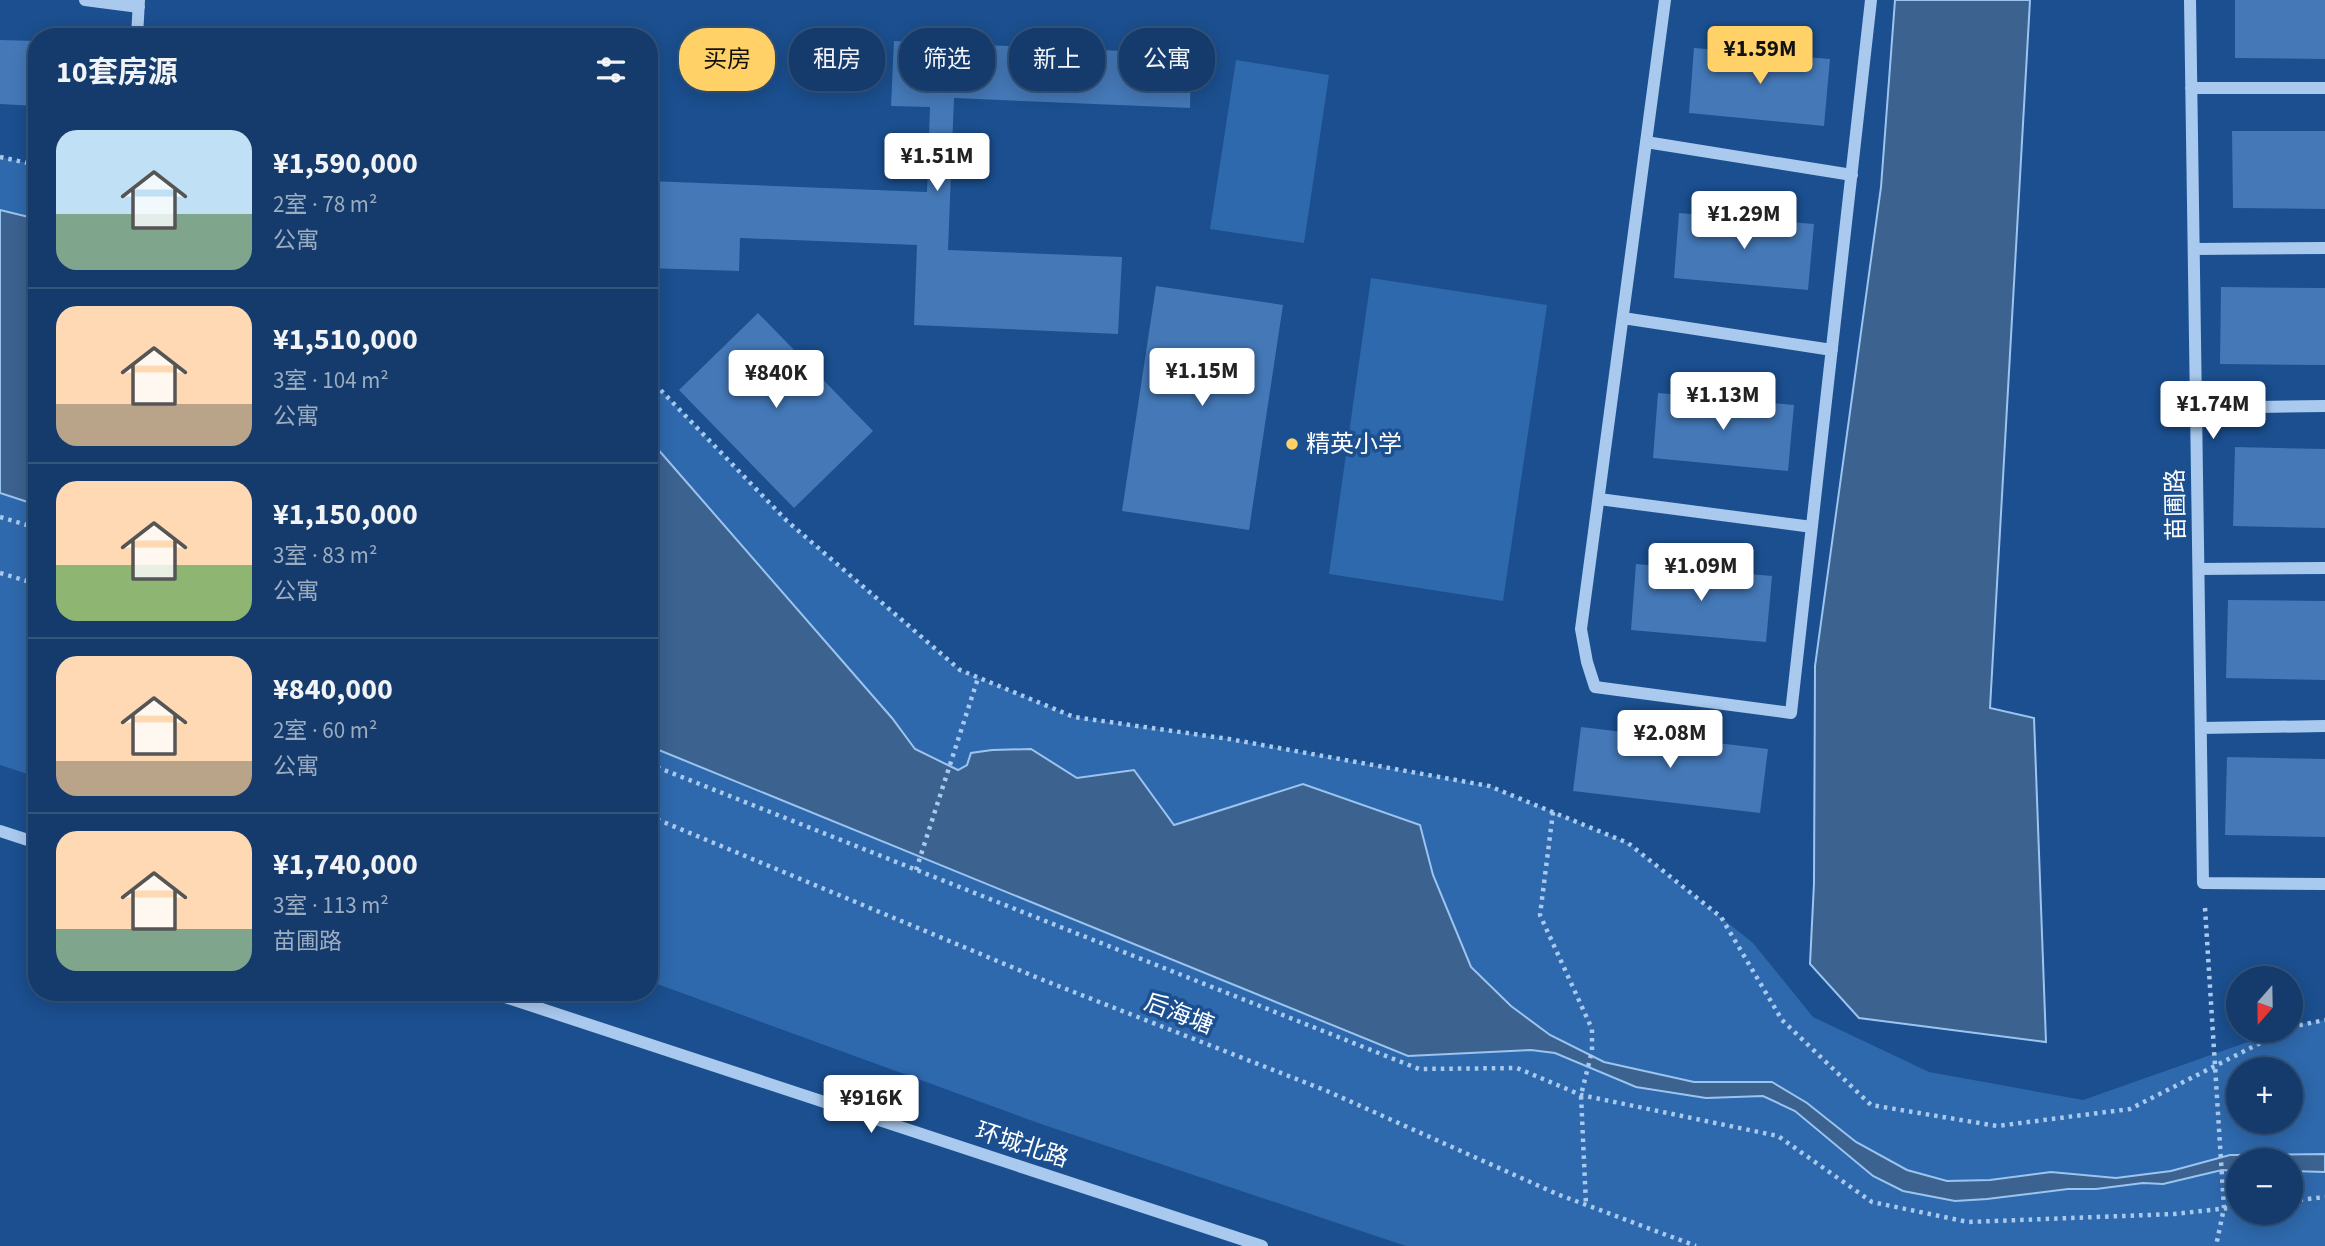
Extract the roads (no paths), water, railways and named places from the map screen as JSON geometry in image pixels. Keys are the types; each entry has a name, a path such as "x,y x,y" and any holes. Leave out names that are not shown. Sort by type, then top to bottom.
{"street":[{"path":"85,0 139,4 138,28"},
{"path":"1664,0 1581,629 1595,687 1791,713 1871,0"},
{"name":"苗圃路","path":"2190,0 2203,883 2325,884"},
{"path":"2191,88 2325,88"},
{"path":"1646,142 1852,175"},
{"path":"2194,249 2325,248"},
{"path":"1623,318 1832,350"},
{"path":"2196,408 2325,406"},
{"path":"1599,499 1812,527"},
{"path":"2199,569 2325,568"},
{"path":"2201,728 2325,726"},
{"path":"0,831 28,840"},
{"name":"环城北路","path":"517,1001 1262,1246"}],"place":[{"name":"精英小学","path":"1292,444"}]}
